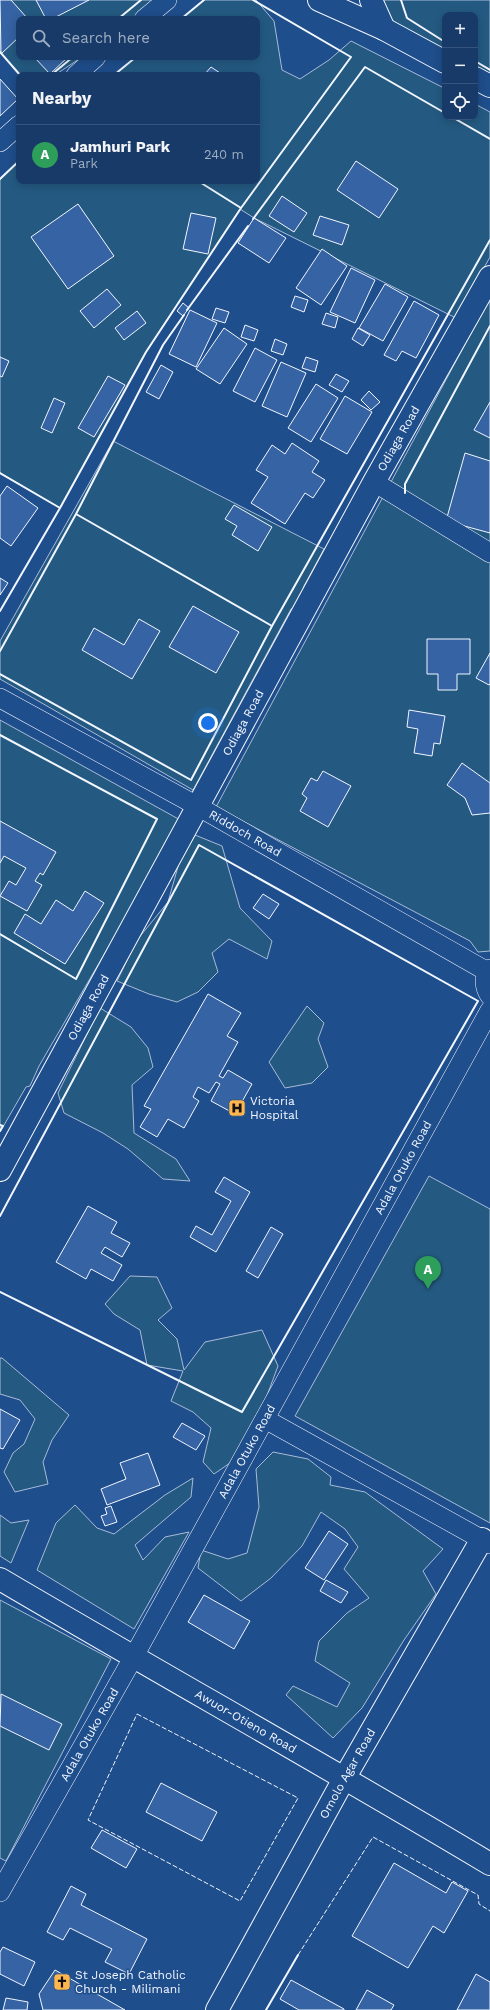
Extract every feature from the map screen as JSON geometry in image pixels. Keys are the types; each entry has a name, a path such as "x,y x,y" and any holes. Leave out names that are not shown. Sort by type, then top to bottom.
{"main road":[{"path":"319,0 384,29 442,60"},
{"path":"371,0 384,29"},
{"path":"478,80 490,86"},
{"name":"Odiaga Road","path":"0,1170 199,807 374,482 490,277"},
{"name":"Omolo Agar Road","path":"217,2010 345,1777 486,1541"},
{"name":"Awuor-Otieno Road","path":"0,1579 133,1658 345,1777 490,1864"}],"street":[{"path":"148,16 168,0"},
{"path":"79,72 93,60"},
{"path":"0,142 16,128"},
{"path":"374,482 490,554"},
{"name":"Riddoch Road","path":"0,698 199,807 489,970"},
{"path":"489,970 485,979 486,988 490,996"},
{"name":"Adala Otuko Road","path":"0,1892 133,1658 490,1010"},
{"path":"265,1419 486,1541"}],"shaded area":[{"path":"0,0 165,0 141,16 16,16 16,60 78,60 60,72 17,72 0,52"},
{"path":"204,0 256,0 274,21 282,70 300,79 329,60 351,41 442,87 442,120 478,120 478,106 490,112 490,257 456,318 254,218 240,209 146,352 60,508 0,473 0,179 16,164 16,184 260,184 260,72 118,72 132,60 260,60 260,16 185,16"},
{"path":"383,0 490,0 490,78 478,72 478,12 442,12 442,52 391,24"},
{"path":"490,298 490,951 478,952 470,941 216,807"},
{"path":"113,441 324,549 304,586 299,606 291,609 193,790 0,679 0,641"},
{"path":"0,720 182,821 39,1066 30,1086 26,1087 0,1132"},
{"path":"195,835 222,846 240,908 272,941 267,959 229,939 212,953 218,972 198,992 177,1002 149,994 117,981 137,940 168,902 179,863"},
{"path":"307,1006 324,1023 318,1039 328,1067 312,1083 285,1088 269,1062"},
{"path":"100,1008 131,1027 148,1048 153,1067 132,1085 134,1133 176,1159 190,1181 163,1179 128,1149 103,1133 64,1113 58,1093"},
{"path":"429,1176 490,1209 490,1523 295,1416"},
{"path":"130,1276 157,1277 172,1308 158,1320 177,1339 184,1370 205,1342 262,1330 278,1366 246,1452 214,1474 203,1462 211,1428 193,1412 171,1401 183,1371 147,1365 140,1330 114,1314 105,1304"},
{"path":"0,1358 2,1358 69,1415 52,1440 43,1462 48,1484 15,1492 4,1472 13,1453 24,1444 35,1419 20,1400 0,1394"},
{"path":"273,1452 308,1459 331,1477 330,1485 365,1492 443,1549 423,1571 436,1594 404,1640 362,1708 333,1738 286,1695 293,1686 337,1707 350,1683 315,1661 319,1641 347,1613 369,1598 344,1569 358,1547 345,1529 321,1512 302,1546 271,1578 241,1601 198,1568 201,1550 228,1559 247,1553 259,1507 256,1469"},
{"path":"193,1478 191,1497 135,1545 143,1560 165,1537 189,1532 134,1629 37,1570 56,1523 75,1505 97,1528 114,1534 165,1495"},
{"path":"0,1515 11,1523 29,1520 11,1563 0,1556"},
{"path":"0,1600 111,1659 6,1861 0,1858"}],"building":[{"path":"0,0 11,0 25,16 16,16 16,40 1,54"},
{"path":"36,0 89,0 58,16 44,16"},
{"path":"37,60 65,60 52,72 48,72"},
{"path":"211,67 218,72 207,72"},
{"path":"0,79 16,97 16,101 0,116"},
{"path":"356,161 398,189 379,218 337,190"},
{"path":"282,196 307,213 294,232 269,216"},
{"path":"78,204 114,256 68,289 31,237"},
{"path":"191,213 216,218 208,254 183,249"},
{"path":"320,216 349,225 342,245 313,235"},
{"path":"254,218 286,238 269,263 238,243"},
{"path":"322,249 347,266 321,305 296,288"},
{"path":"351,268 375,280 355,323 330,312"},
{"path":"385,284 408,297 383,341 359,328"},
{"path":"107,289 121,305 94,328 80,311"},
{"path":"295,296 308,300 304,312 291,307"},
{"path":"414,301 439,315 416,358 402,351 396,361 384,355"},
{"path":"183,303 189,308 183,316 177,311"},
{"path":"216,308 229,312 225,323 212,319"},
{"path":"190,310 217,323 196,367 169,354"},
{"path":"137,311 146,323 124,340 115,328"},
{"path":"326,313 338,317 335,328 322,324"},
{"path":"245,325 258,330 254,341 241,337"},
{"path":"224,328 247,344 220,384 196,369"},
{"path":"358,328 370,335 363,346 352,339"},
{"path":"275,339 287,344 283,355 271,351"},
{"path":"255,348 277,360 255,402 233,391"},
{"path":"0,357 9,361 2,377 0,376"},
{"path":"306,357 318,361 315,372 302,368"},
{"path":"281,362 306,373 287,417 262,406"},
{"path":"161,365 173,372 159,399 146,392"},
{"path":"336,374 349,381 342,392 329,385"},
{"path":"108,376 125,385 94,437 78,428"},
{"path":"316,384 338,398 311,442 288,428"},
{"path":"369,391 380,402 371,410 361,400"},
{"path":"345,396 372,412 347,454 320,439"},
{"path":"54,398 65,403 52,433 41,428"},
{"path":"490,402 490,438 474,430"},
{"path":"292,443 319,461 312,472 325,480 313,498 305,493 285,524 251,503 268,477 256,470 272,445 285,454"},
{"path":"465,453 490,461 490,533 446,521"},
{"path":"7,486 38,508 11,546 0,538 0,496"},
{"path":"234,505 272,527 258,551 232,535 237,526 225,519"},
{"path":"0,578 8,583 0,595"},
{"path":"193,606 239,632 216,673 169,647"},
{"path":"139,619 160,631 132,679 82,650 94,628 124,645"},
{"path":"427,639 470,639 470,674 457,674 457,690 438,690 438,674 427,674"},
{"path":"490,653 490,684 489,685 476,678"},
{"path":"409,710 445,716 440,744 434,743 432,756 414,753 418,729 407,727"},
{"path":"462,763 490,783 490,813 472,815 465,798 447,785"},
{"path":"323,771 351,786 328,827 300,811 307,798 302,794 311,778 317,781"},
{"path":"0,821 56,852 43,875 40,873 35,881 42,885 27,911 0,896 9,881 16,885 26,868 4,856 0,863"},
{"path":"85,891 104,903 65,964 14,933 25,914 41,924 56,900 73,911"},
{"path":"263,894 279,904 269,919 253,908"},
{"path":"208,994 241,1013 227,1036 238,1042 219,1076 223,1078 228,1070 252,1084 235,1114 211,1101 220,1084 216,1082 209,1093 198,1087 193,1097 199,1101 184,1128 168,1119 157,1137 140,1127 151,1109 144,1106"},
{"path":"224,1177 250,1192 216,1252 190,1237 196,1226 212,1235 231,1201 215,1192"},
{"path":"88,1206 117,1222 111,1233 130,1243 122,1257 105,1247 101,1253 122,1265 113,1281 91,1269 86,1279 56,1262"},
{"path":"271,1227 283,1234 258,1278 246,1271"},
{"path":"0,1409 20,1420 3,1449 0,1448"},
{"path":"182,1423 205,1436 196,1450 173,1437"},
{"path":"148,1453 160,1485 107,1505 101,1489 126,1479 120,1463"},
{"path":"111,1506 117,1522 105,1526 101,1516 107,1514 105,1508"},
{"path":"329,1531 348,1544 324,1580 305,1568"},
{"path":"326,1580 348,1592 341,1603 320,1591"},
{"path":"204,1595 250,1621 234,1649 188,1622"},
{"path":"1,1694 62,1724 49,1750 0,1726"},
{"path":"161,1783 217,1812 202,1841 146,1812"},
{"path":"102,1830 137,1849 126,1868 91,1848"},
{"path":"394,1863 446,1893 452,1882 468,1891 444,1933 433,1926 408,1968 352,1936"},
{"path":"71,1886 86,1894 81,1905 147,1939 129,1974 105,1962 112,1949 70,1928 63,1940 47,1932"},
{"path":"3,1947 35,1962 24,1986 0,1974 0,1952"},
{"name":"St Joseph Catholic Church - Milimani","path":"55,1970 125,2010 43,2010 39,1994"},
{"path":"476,1974 490,1982 490,2010 457,2010"},
{"path":"291,1980 344,2010 299,2010 280,1999"},
{"path":"367,1990 394,2005 391,2010 356,2010"},
{"path":"6,1998 28,2002 27,2010 3,2010"}],"fence":[{"path":"137,1714 298,1798 240,1901 88,1820 137,1714"},
{"path":"298,1955 373,1837 478,1895 479,1904 490,1911"}],"wall":[{"path":"122,16 141,0"},
{"path":"185,16 204,0"},
{"path":"253,0 351,57 260,182"},
{"path":"401,0 407,18 442,40"},
{"path":"0,52 17,72"},
{"path":"55,72 69,60"},
{"path":"118,72 132,60"},
{"path":"478,63 490,70"},
{"path":"253,219 365,67 442,111"},
{"path":"457,120 490,139"},
{"path":"0,179 16,164"},
{"path":"0,611 60,508 146,352 241,208 203,184"},
{"path":"241,208 258,184"},
{"path":"187,310 248,226"},
{"path":"184,315 163,345 76,514 272,626 490,240"},
{"path":"405,493 405,484 490,326"},
{"path":"0,473 60,508"},
{"path":"0,651 76,514"},
{"path":"0,674 191,780 272,626"},
{"path":"0,735 157,819 76,979 0,934"},
{"path":"0,1216 199,845 478,1001 242,1412 0,1292"},
{"path":"0,1125 3,1126 0,1131"},
{"path":"266,2010 298,1955"}],"place":[{"name":"Victoria Hospital","path":"237,1108"},
{"name":"Jamhuri Park","path":"428,1289"},
{"name":"St Joseph Catholic Church - Milimani","path":"62,1982"}]}
